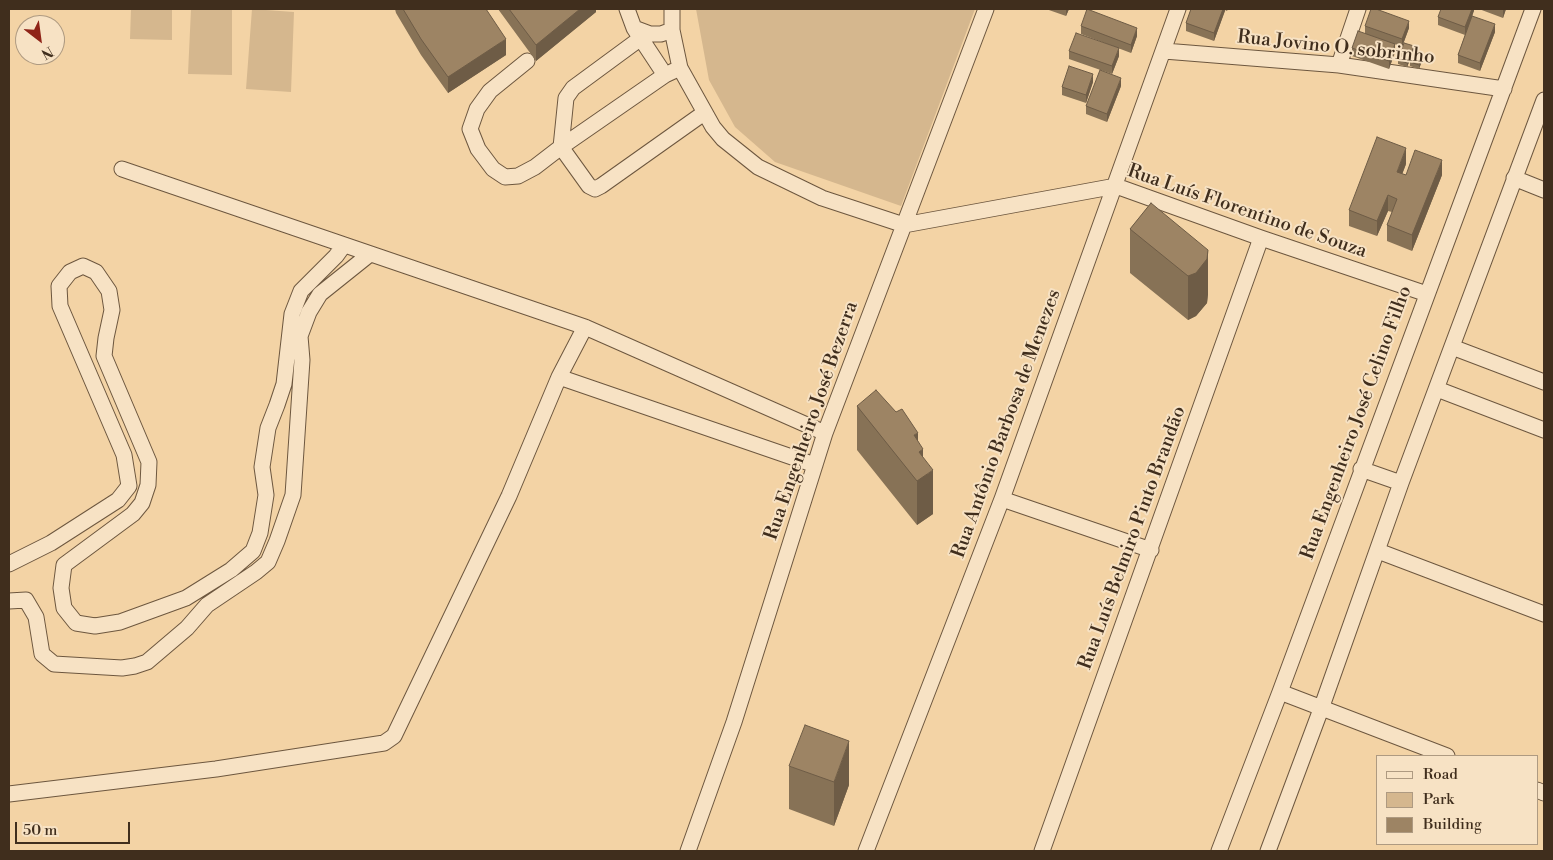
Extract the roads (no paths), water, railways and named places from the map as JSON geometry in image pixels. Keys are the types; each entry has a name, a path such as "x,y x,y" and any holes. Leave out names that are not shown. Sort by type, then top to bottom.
{"street":[{"path":"626,9 638,33 665,76"},
{"path":"672,9 672,30 680,68 704,113 723,139 758,167 822,198 904,225"},
{"name":"Rua Engenheiro José Bezerra","path":"688,851 734,722 825,433 986,9"},
{"name":"Rua Antônio Barbosa de Menezes","path":"866,851 1002,499 1178,9"},
{"path":"1339,65 1358,9"},
{"name":"Rua Engenheiro José Celino Filho","path":"1219,851 1280,692 1361,469 1533,9"},
{"path":"672,30 661,34 638,33 573,88 566,98 561,147 589,186 595,189 704,113"},
{"name":"Rua Jovino O. sobrinho","path":"1164,51 1339,65 1504,89"},
{"path":"528,61 490,91 477,110 470,129 478,149 493,169 505,177 518,176 535,167 561,147 665,76 680,68"},
{"path":"1268,851 1401,484 1438,389 1544,100"},
{"path":"122,169 585,328 825,433"},
{"path":"1514,178 1544,190"},
{"name":"Rua Luís Florentino de Souza","path":"904,225 1116,186 1426,294"},
{"name":"Rua Luís Belmiro Pinto Brandão","path":"1042,851 1261,238"},
{"path":"9,564 51,543 118,500 129,486 124,455 60,306 58,286 70,272 83,266 96,272 109,291 112,310 104,356 149,462 148,485 142,503 133,514 64,565 61,588 64,608 76,623 95,626 120,622 186,598 231,570 252,551 260,533 266,496 262,467 268,428 284,384 292,314 301,291 336,256 344,245"},
{"path":"9,600 26,600 36,617 42,654 54,664 122,668 147,662 187,628 208,605 268,562 278,541 293,495 302,360 300,336 309,312 320,294 370,254"},
{"path":"9,794 256,762 384,743 394,736 509,496 559,377 585,328"},
{"path":"1452,347 1544,382"},
{"path":"559,377 815,465"},
{"path":"1438,389 1544,430"},
{"path":"1361,469 1401,484"},
{"path":"1002,499 1151,550"},
{"path":"1378,551 1544,614"},
{"path":"1280,692 1444,755"}]}
